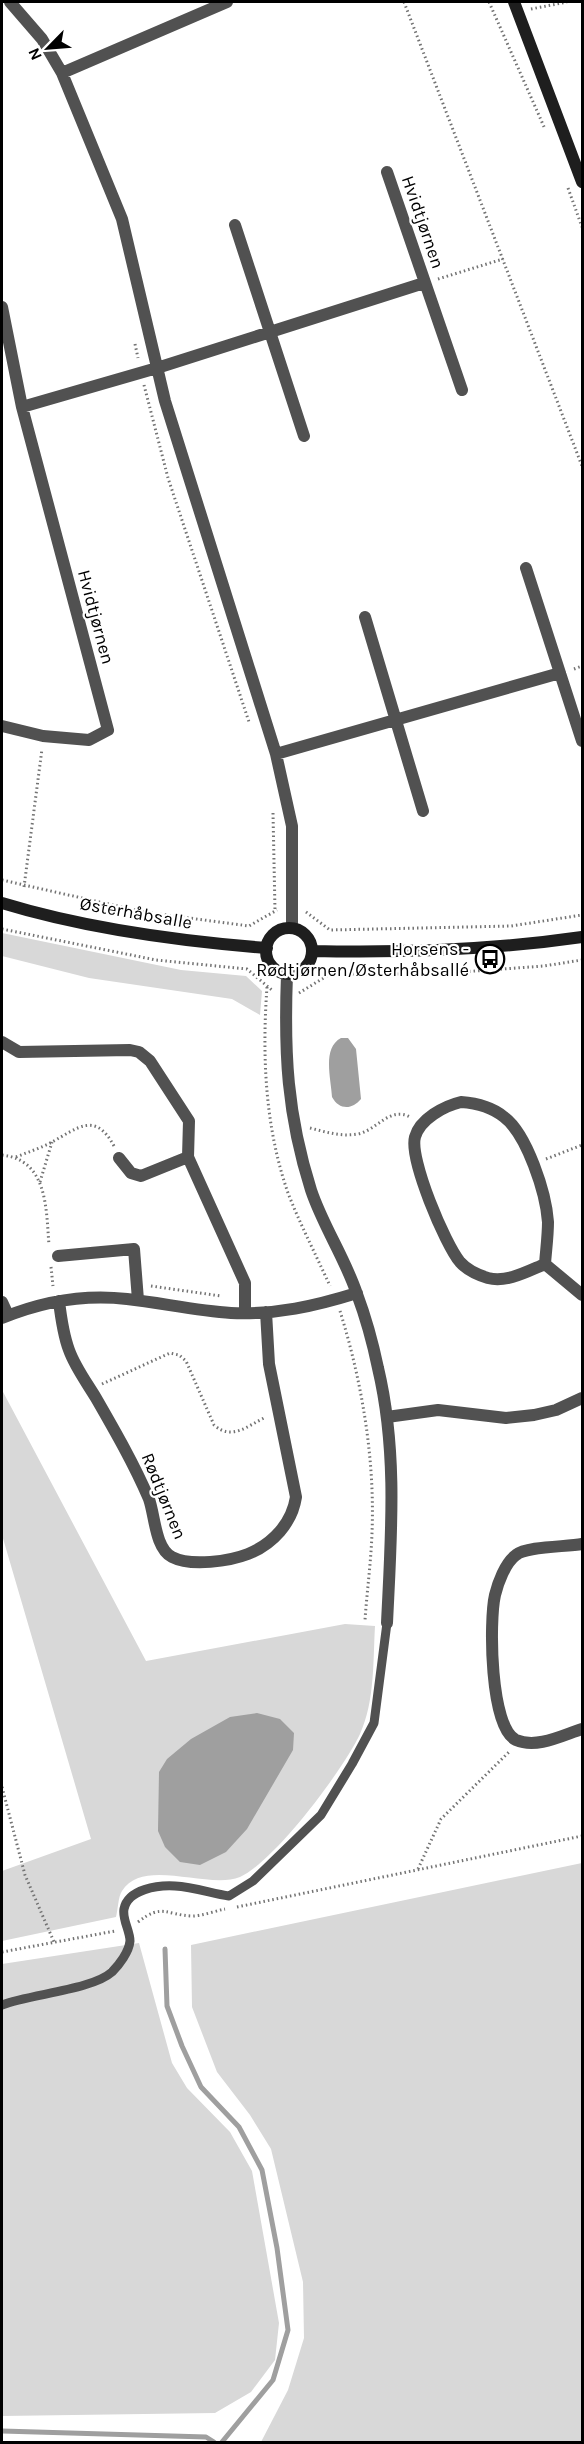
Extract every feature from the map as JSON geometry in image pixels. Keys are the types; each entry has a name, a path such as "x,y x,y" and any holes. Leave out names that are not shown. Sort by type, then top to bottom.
{"street":[{"path":"10,2 42,39 63,73 122,219 165,401 276,754 292,826 291,928"},
{"path":"63,73 227,2"},
{"path":"515,7 582,182"},
{"name":"Hvidtjørnen","path":"387,172 462,390"},
{"path":"235,225 303,436"},
{"name":"Hvidtjørnen","path":"22,407 141,373 424,283"},
{"name":"Hvidtjørnen","path":"2,307 22,407 108,730 89,740 43,736 2,726"},
{"path":"526,568 582,741"},
{"path":"366,617 423,811"},
{"path":"276,754 560,673"},
{"name":"Østerhåbsalle","path":"2,903 104,927 194,942 267,948"},
{"path":"291,928 304,932 309,938 313,951 303,970 287,974 272,966 268,959 267,948 272,935 279,930 291,928"},
{"path":"313,951 406,953 517,946 582,937"},
{"path":"287,974 285,1048 293,1128 312,1192 357,1293 378,1369 387,1416 392,1509 387,1623"},
{"path":"2,1042 19,1052 106,1049 139,1052 150,1061 189,1121 188,1157 245,1283 245,1313"},
{"path":"460,1102 476,1104 503,1115 515,1127 533,1164 543,1192 548,1222 545,1264 507,1278 490,1279 475,1274 461,1263 448,1244 427,1193 416,1155 414,1146 416,1135 422,1124 447,1106 460,1102"},
{"path":"119,1158 131,1173 141,1176 188,1157"},
{"path":"53,1259 134,1249 138,1300"},
{"path":"545,1264 582,1296"},
{"path":"2,1302 5,1316 59,1301 91,1297 138,1300 245,1313 294,1311 357,1293"},
{"name":"Rødtjørnen","path":"59,1301 70,1353 125,1448 146,1492 161,1545 172,1557 182,1560 218,1562 236,1559 270,1541 286,1525 294,1509 296,1497 269,1364 266,1312"},
{"path":"387,1416 438,1410 506,1418 556,1410 582,1398"},
{"path":"582,1544 564,1548 526,1550 516,1554 507,1566 495,1595 492,1621 496,1697 501,1719 514,1739 528,1743 542,1742 582,1729"}],"lane":[{"path":"2,2005 19,1998 89,1983 111,1973 125,1955 130,1941 123,1910 129,1898 145,1889 174,1886 229,1896 253,1881 321,1815 374,1723 387,1623"}],"path":[{"path":"404,2 582,466"},
{"path":"489,2 547,134"},
{"path":"515,7 567,2"},
{"path":"567,186 582,227"},
{"path":"424,283 503,259"},
{"path":"134,339 168,478 250,727"},
{"path":"24,887 43,736"},
{"path":"272,805 275,911"},
{"path":"293,1128 305,1127 344,1136 361,1133 392,1114 404,1114 422,1124"},
{"path":"16,1157 85,1125 98,1126 107,1134 119,1158"},
{"path":"40,1182 52,1142"},
{"path":"533,1164 582,1145"},
{"path":"2,1155 16,1157 32,1169 40,1182 53,1259 53,1286"},
{"path":"91,1389 170,1353 179,1355 186,1361 214,1425 222,1431 231,1434 279,1411"},
{"path":"418,1869 441,1819 513,1748 514,1739"},
{"path":"2,1787 26,1875 54,1942"},
{"path":"2,1952 127,1927 151,1911 162,1910 193,1916 582,1836"}],"shaded area":[{"path":"2,933 181,970 246,976 262,991 260,1015 232,999 89,978 2,956"},
{"path":"341,1038 348,1038 356,1049 361,1099 350,1107 338,1104 332,1097 329,1073 331,1049"},
{"path":"2,1390 146,1661 345,1624 375,1626 371,1695 360,1734 339,1769 307,1813 255,1868 240,1877 227,1880 145,1876 132,1881 122,1891 116,1917 2,1941 2,1871 91,1839 2,1535"},
{"path":"257,1713 280,1719 294,1733 293,1750 247,1829 226,1852 200,1865 180,1862 165,1847 158,1831 159,1772 167,1759 191,1739 230,1717"},
{"path":"582,1863 582,2442 261,2442 288,2390 304,2338 303,2282 271,2149 250,2115 217,2072 192,2007 191,1945"},
{"path":"139,1943 172,2063 187,2088 230,2132 252,2171 279,2323 275,2360 251,2392 215,2413 2,2416 2,1964"}],"waterway":[{"path":"165,1949 167,2006 182,2046 201,2087 239,2127 262,2170 277,2248 288,2330 273,2380 222,2442"},
{"path":"2,2431 206,2437 214,2442"}],"place":[{"name":"Horsens - Rødtjørnen/Østerhåbsallé","path":"490,959"}]}
